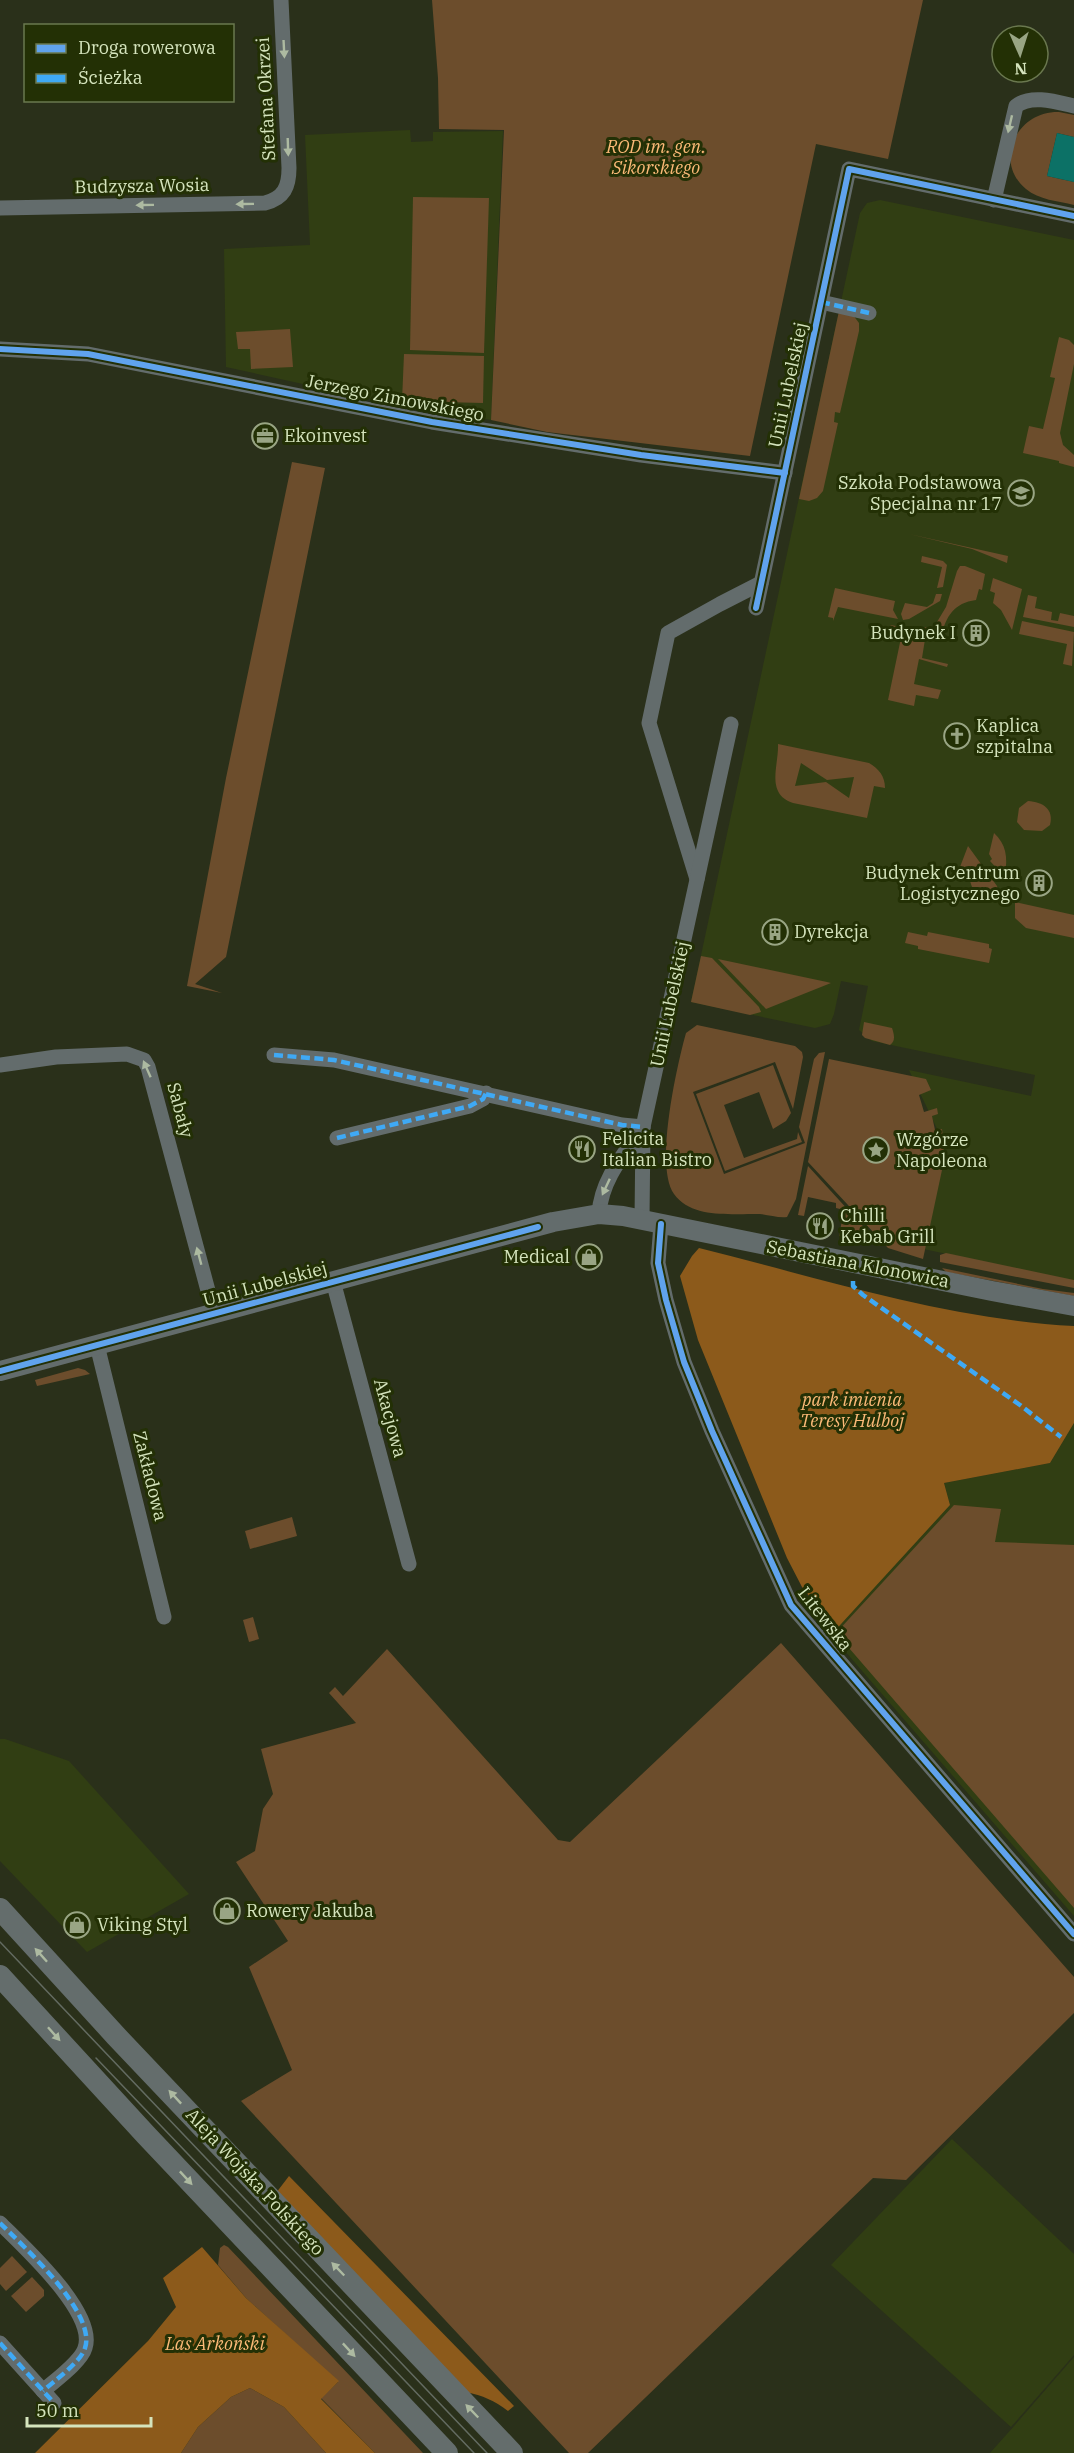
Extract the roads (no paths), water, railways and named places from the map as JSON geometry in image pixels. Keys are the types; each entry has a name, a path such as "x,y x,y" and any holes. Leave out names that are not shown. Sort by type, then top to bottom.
{"main road":[{"name":"Aleja Wojska Polskiego","path":"0,1909 165,2088 512,2453"},
{"path":"0,1976 146,2135 447,2453"}],"street":[{"name":"Stefana Okrzei","path":"281,0 289,168 287,186 283,195"},
{"path":"1074,106 1036,100 1020,102 1016,106 994,200 1074,216"},
{"name":"Unii Lubelskiej","path":"756,608 849,169 994,200"},
{"name":"Budzysza Wosia","path":"0,208 265,203 283,195"},
{"path":"820,302 869,313"},
{"name":"Jerzego Zimowskiego","path":"0,349 88,354 432,422 641,455 785,473"},
{"name":"Unii Lubelskiej","path":"697,881 649,723 668,633 761,583"},
{"name":"Unii Lubelskiej","path":"0,1371 553,1222 599,1214 652,1222 643,1127 731,724"},
{"name":"Sabały","path":"0,1065 56,1058 127,1054 144,1060 148,1067 214,1313"},
{"path":"274,1056 334,1060 622,1125 643,1127"},
{"path":"337,1138 470,1106 483,1099 486,1094"},
{"name":"Unii Lubelskiej","path":"599,1214 605,1185 643,1127"},
{"name":"Sebastiana Klonowica","path":"652,1222 1074,1306"},
{"name":"Litewska","path":"652,1222 666,1300 684,1362 711,1431 791,1605 1074,1934"},
{"name":"Akacjowa","path":"333,1281 409,1564"},
{"name":"Zakładowa","path":"97,1345 164,1617"},
{"path":"0,2223 64,2292 85,2328 86,2336 85,2351 49,2397 0,2343"}],"water":[{"path":"1057,133 1074,137 1074,182 1047,176"}],"tram line":[{"path":"0,1942 487,2453"},
{"path":"96,2058 474,2453"}],"place":[{"name":"Ekoinvest","path":"265,436"},
{"name":"Szkoła Podstawowa Specjalna nr 17","path":"1021,493"},
{"name":"Budynek I","path":"976,633"},
{"name":"Kaplica szpitalna","path":"957,736"},
{"name":"Budynek Centrum Logistycznego","path":"1039,883"},
{"name":"Dyrekcja","path":"775,932"},
{"name":"Felicita Italian Bistro","path":"582,1149"},
{"name":"Wzgórze Napoleona","path":"876,1150"},
{"name":"Chilli Kebab Grill","path":"820,1226"},
{"name":"Medical","path":"589,1257"},
{"name":"Rowery Jakuba","path":"227,1911"},
{"name":"Viking Styl","path":"77,1925"}],"park label":[{"name":"ROD im. gen. Sikorskiego","path":"656,157"},
{"name":"park imienia Teresy Hulboj","path":"852,1410"},
{"name":"Las Arkoński","path":"215,2344"}]}
